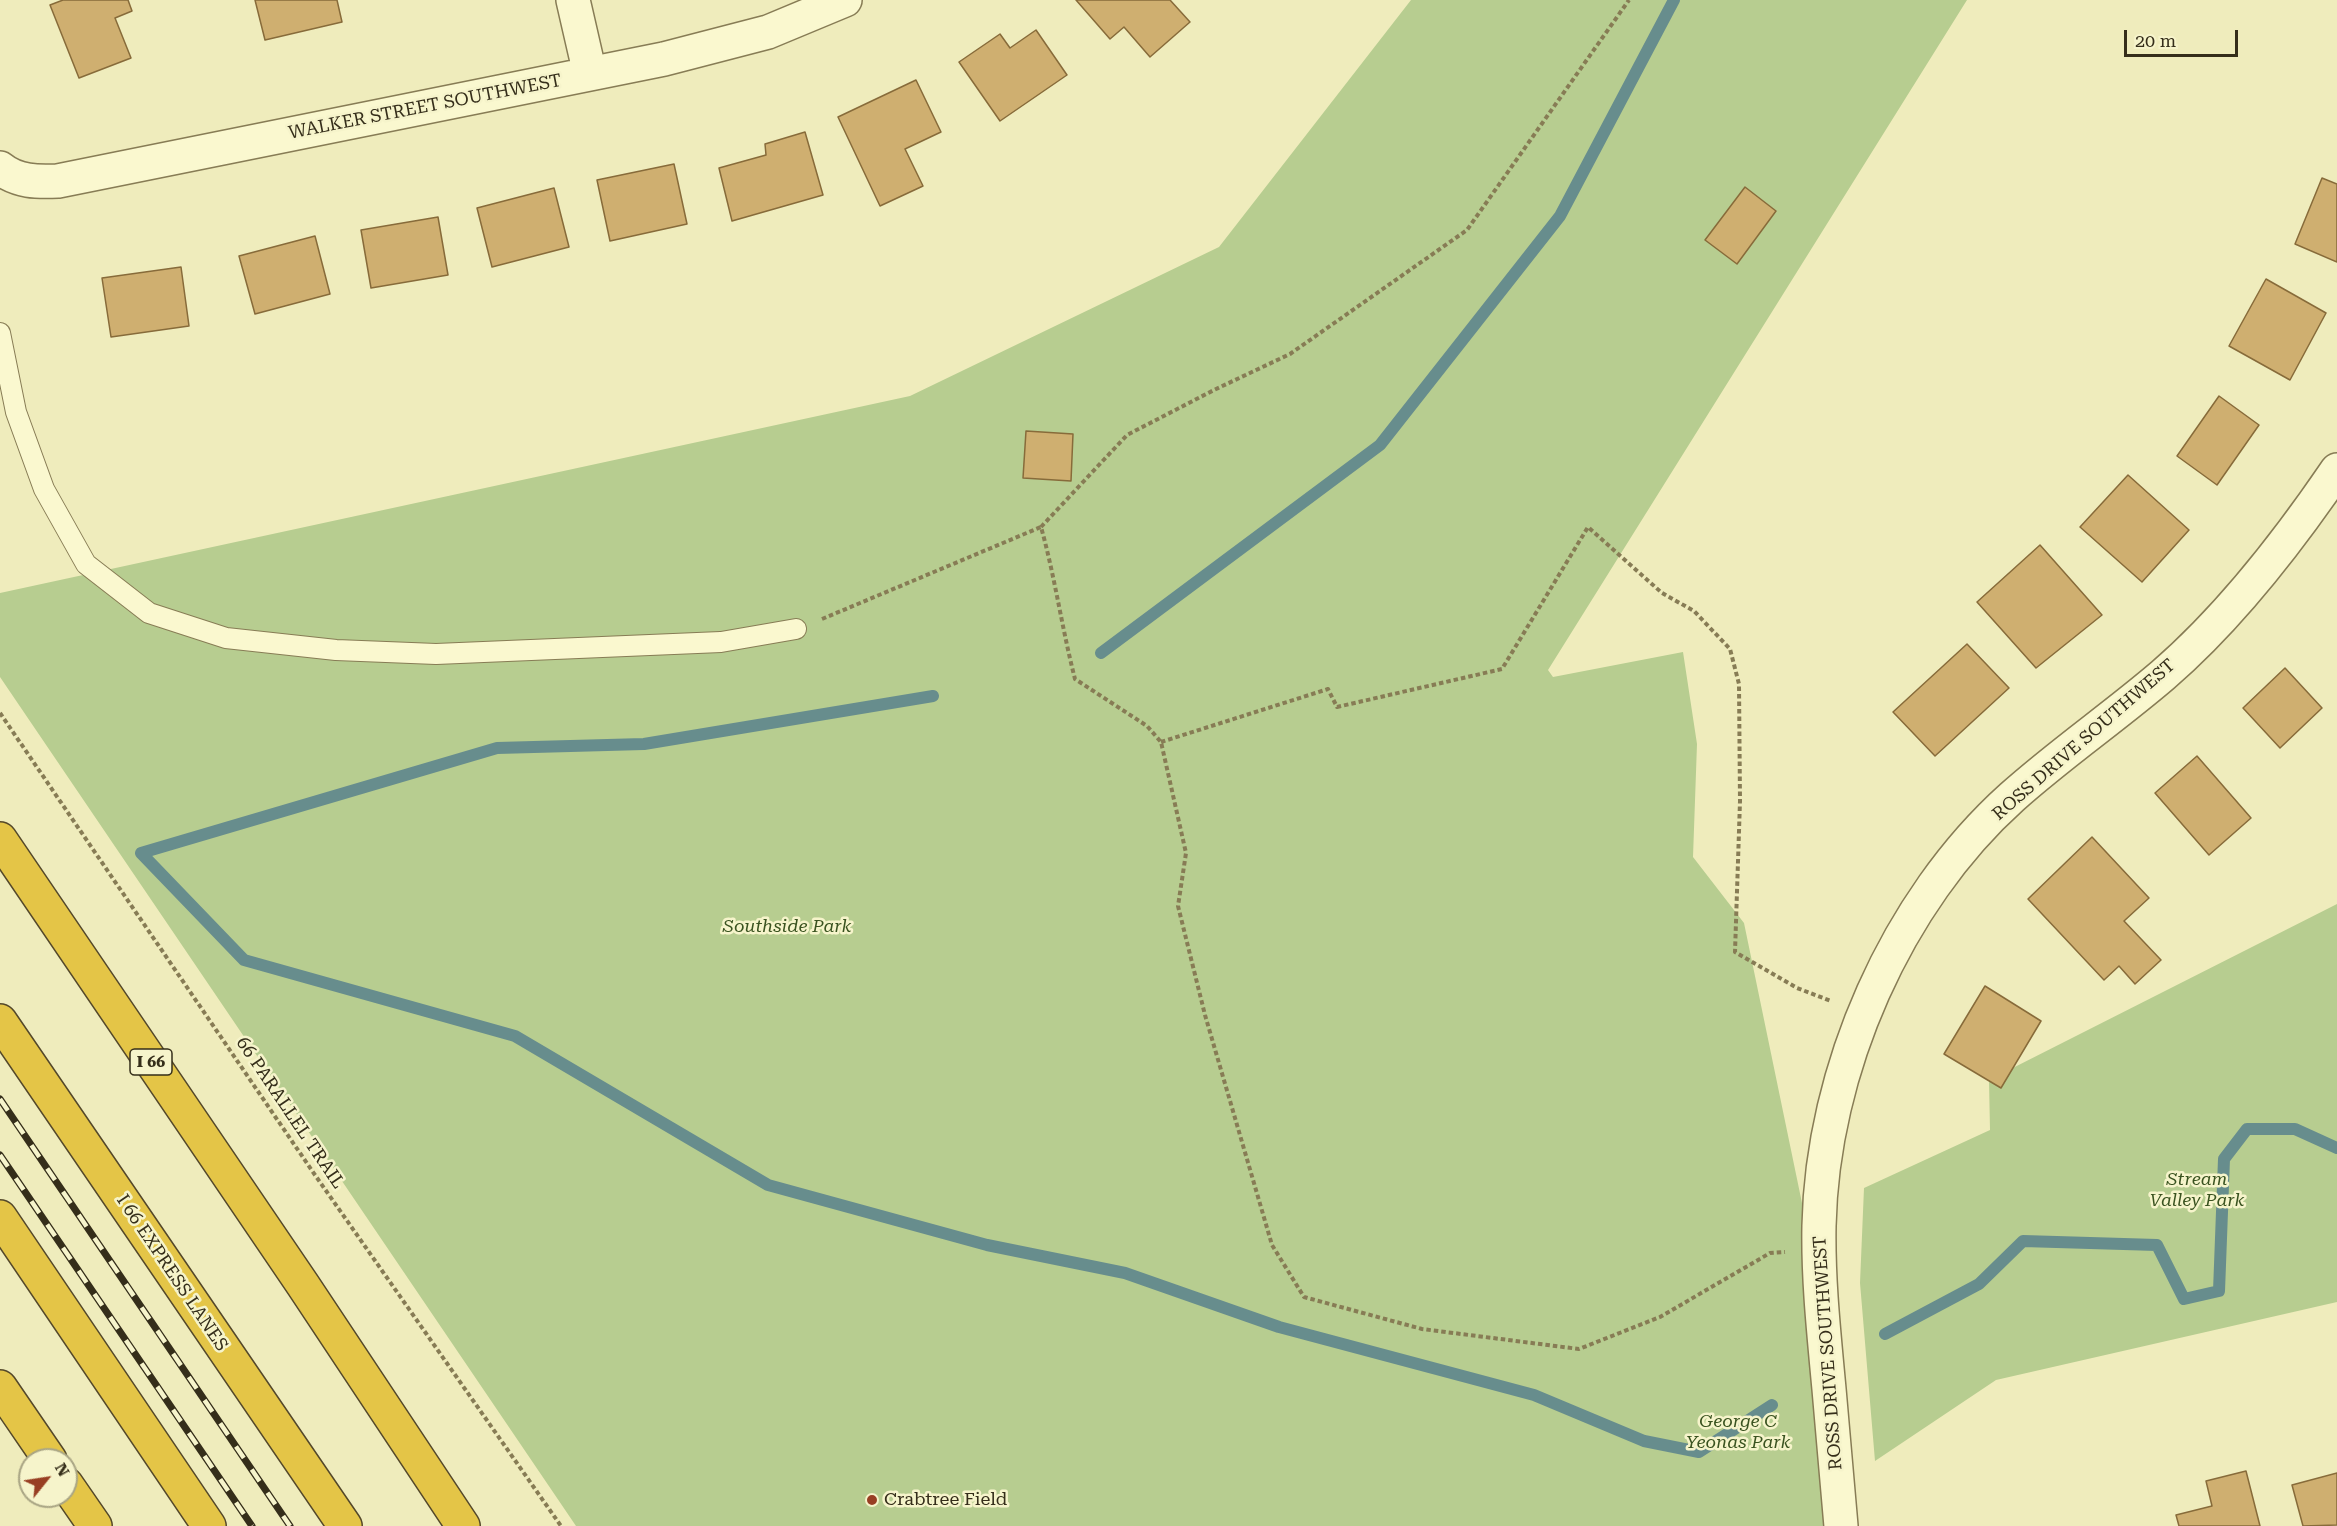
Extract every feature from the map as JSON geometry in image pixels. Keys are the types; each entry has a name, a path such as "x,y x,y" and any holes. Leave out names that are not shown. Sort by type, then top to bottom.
{"highway":[{"name":"I 66","path":"0,839 303,1285 463,1526"},
{"name":"I 66 EXPRESS LANES","path":"0,1021 345,1526"},
{"path":"0,1217 209,1526"},
{"path":"0,1387 42,1448"},
{"path":"78,1502 94,1526"}],"street":[{"path":"573,0 590,74"},
{"name":"WALKER STREET SOUTHWEST","path":"0,168 7,174 32,182 58,181 664,59 768,32 845,0"},
{"name":"ROSS DRIVE SOUTHWEST","path":"1841,1526 1820,1290 1819,1225 1826,1148 1843,1074 1867,1004 1902,934 1956,856 2011,798 2165,673 2230,608 2300,524 2337,470"}],"lane":[{"path":"0,333 16,412 44,489 86,564 149,613 226,638 336,650 436,654 721,642 796,629"}],"path":[{"path":"796,629 1041,527 1127,435 1290,354 1467,230 1629,0"},
{"path":"1041,527 1075,679 1147,726 1161,742 1186,853 1178,906 1203,1004 1272,1245 1304,1298 1422,1329 1579,1349 1660,1317 1770,1252 1820,1250"},
{"path":"1161,742 1328,689 1337,707 1502,669 1588,527 1662,593 1694,611 1730,649 1739,684 1740,801 1735,952 1797,988 1826,1000 1867,1004"},
{"name":"66 PARALLEL TRAIL","path":"0,713 315,1175 561,1526"}],"green space":[{"name":"Southside Park","path":"1411,0 1967,0 1548,670 1553,677 1683,652 1697,744 1693,857 1744,923 1820,1290 1841,1526 576,1526 0,677 0,593 910,396 1219,247"},
{"name":"Stream Valley Park","path":"2337,904 2337,1302 1996,1380 1875,1461 1860,1283 1864,1188 1990,1130 1989,1080"}],"building":[{"path":"63,0 128,0 132,11 115,18 131,58 79,78 50,5"},
{"path":"255,0 337,0 342,22 265,40"},
{"path":"1076,0 1170,0 1190,22 1150,57 1124,27 1110,39"},
{"path":"1036,30 1067,75 1000,121 959,62 1000,34 1010,48"},
{"path":"916,80 941,132 905,149 923,186 880,206 838,117"},
{"path":"805,132 823,195 732,221 719,168 766,155 765,144"},
{"path":"674,164 687,224 610,241 597,180"},
{"path":"2322,178 2337,184 2337,262 2295,244"},
{"path":"1745,187 1776,211 1737,264 1705,240"},
{"path":"554,188 569,247 492,267 477,208"},
{"path":"438,217 448,275 371,288 361,230"},
{"path":"315,236 330,294 255,314 239,256"},
{"path":"181,267 189,326 111,337 102,278"},
{"path":"2266,279 2326,313 2290,380 2229,346"},
{"path":"2219,396 2259,425 2217,485 2177,456"},
{"path":"1026,431 1073,434 1071,481 1023,478"},
{"path":"2128,475 2189,530 2142,582 2080,527"},
{"path":"2040,545 2102,615 2036,668 1977,602"},
{"path":"1967,644 2009,688 1935,756 1893,712"},
{"path":"2285,668 2322,708 2280,748 2243,708"},
{"path":"2197,756 2251,818 2209,855 2155,793"},
{"path":"2092,837 2149,898 2124,921 2161,960 2135,984 2119,966 2104,980 2028,899"},
{"path":"1985,986 2041,1021 2001,1088 1944,1054"},
{"path":"2246,1471 2260,1526 2179,1526 2176,1515 2212,1506 2206,1481"},
{"path":"2337,1473 2337,1525 2303,1526 2292,1485"}],"waterway":[{"path":"1101,653 1380,445 1560,216 1674,0"},
{"path":"933,696 644,744 497,748 141,853 244,960 515,1036 768,1185 987,1245 1125,1273 1279,1327 1534,1395 1644,1441 1699,1452 1772,1405"},
{"path":"1885,1334 1979,1284 2023,1241 2157,1245 2184,1299 2219,1291 2224,1159 2247,1129 2295,1129 2337,1148"}],"railway":[{"path":"0,1099 290,1526"},
{"path":"0,1155 252,1526"}],"place":[{"name":"Crabtree Field","path":"872,1500"}],"park label":[{"name":"George C Yeonas Park","path":"1738,1432"}]}
